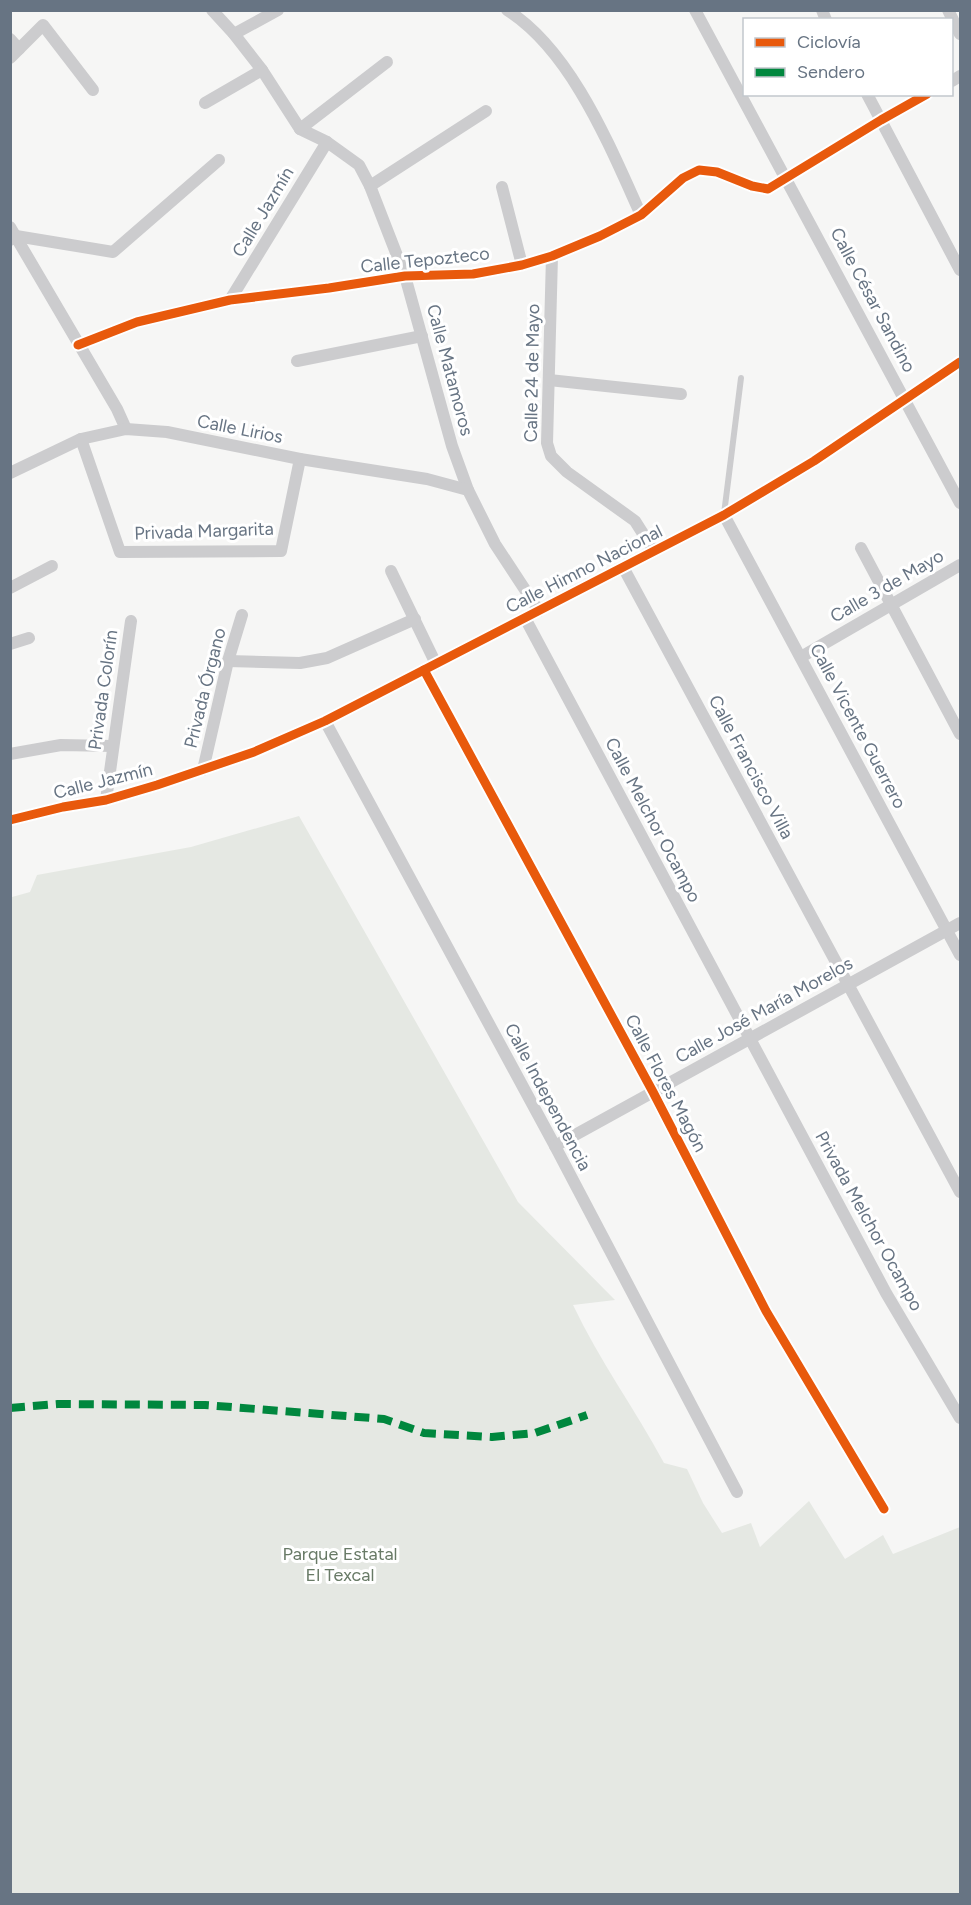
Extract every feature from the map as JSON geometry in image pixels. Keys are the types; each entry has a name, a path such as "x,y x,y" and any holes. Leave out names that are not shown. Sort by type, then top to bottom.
{"street":[{"path":"212,10 262,70 300,129 387,62"},
{"path":"234,34 278,10"},
{"path":"507,10 524,21 548,44 578,89 605,135 641,215"},
{"name":"Calle César Sandino","path":"695,10 960,503"},
{"path":"953,20 960,34"},
{"path":"10,39 15,53 43,25 93,90"},
{"path":"205,103 262,70"},
{"path":"868,96 960,270"},
{"path":"786,178 923,96"},
{"path":"370,186 486,111"},
{"name":"Calle Matamoros","path":"300,129 327,142 358,165 370,186 405,276 452,446 468,490 495,543 539,611"},
{"name":"Calle Jazmín","path":"230,300 327,142"},
{"path":"12,234 113,252 219,160"},
{"name":"Calle Tepozteco","path":"78,345 137,322 230,300 405,276 473,274 522,265 552,256 600,236 641,215 683,178 699,170 717,172 752,186 768,189 786,178"},
{"path":"502,187 522,265"},
{"path":"12,234 117,409 126,429"},
{"name":"Calle 24 de Mayo","path":"552,256 547,442 551,456 567,472 635,522 654,551"},
{"path":"297,361 422,336"},
{"name":"Calle Himno Nacional","path":"203,770 254,752 325,721 724,515 814,461 960,362"},
{"path":"549,380 681,394"},
{"name":"Calle Lirios","path":"10,473 81,440 126,429 167,432 300,459 427,479 468,490"},
{"name":"Privada Margarita","path":"81,440 120,552 280,551 300,459"},
{"name":"Calle Vicente Guerrero","path":"724,515 960,955"},
{"path":"861,548 960,734"},
{"name":"Calle 3 de Mayo","path":"801,657 960,565"},
{"path":"10,588 52,566"},
{"name":"Calle Francisco Villa","path":"623,567 960,1192"},
{"path":"391,571 436,664"},
{"name":"Privada Órgano","path":"203,770 228,661 242,615"},
{"name":"Calle Melchor Ocampo","path":"525,618 750,1038"},
{"path":"228,661 300,663 327,658 415,619"},
{"name":"Privada Colorín","path":"105,800 131,621"},
{"path":"10,644 29,638"},
{"name":"Calle Flores Magón","path":"424,670 653,1092 766,1311 884,1509"},
{"name":"Calle Independencia","path":"325,721 555,1146 737,1492"},
{"path":"10,754 61,745 113,746"},
{"name":"Calle Jazmín","path":"10,820 63,807 105,800 203,770"},
{"name":"Calle José María Morelos","path":"555,1146 960,923"},
{"name":"Privada Melchor Ocampo","path":"750,1038 886,1293 960,1418"}],"lane":[{"path":"724,515 741,378"}],"green space":[{"name":"Parque Estatal El Texcal","path":"299,816 518,1202 615,1300 573,1305 664,1463 687,1469 703,1503 722,1533 751,1523 760,1547 809,1501 845,1559 883,1535 893,1554 960,1527 960,1894 11,1894 11,900 12,897 30,892 37,875 191,847"}],"marked path":[{"path":"10,1408 58,1404 205,1405 384,1419 424,1433 492,1437 535,1433 587,1415"}],"cycle path":[{"path":"78,345 137,322 230,300 405,276 473,274 522,265 552,256 600,236 641,215 683,178 699,170 717,172 752,186 768,189 923,96"},
{"path":"10,820 63,807 106,800 157,785 254,752 325,721 724,515 814,461 960,362"},
{"path":"424,670 653,1092 766,1311 884,1509"}]}
